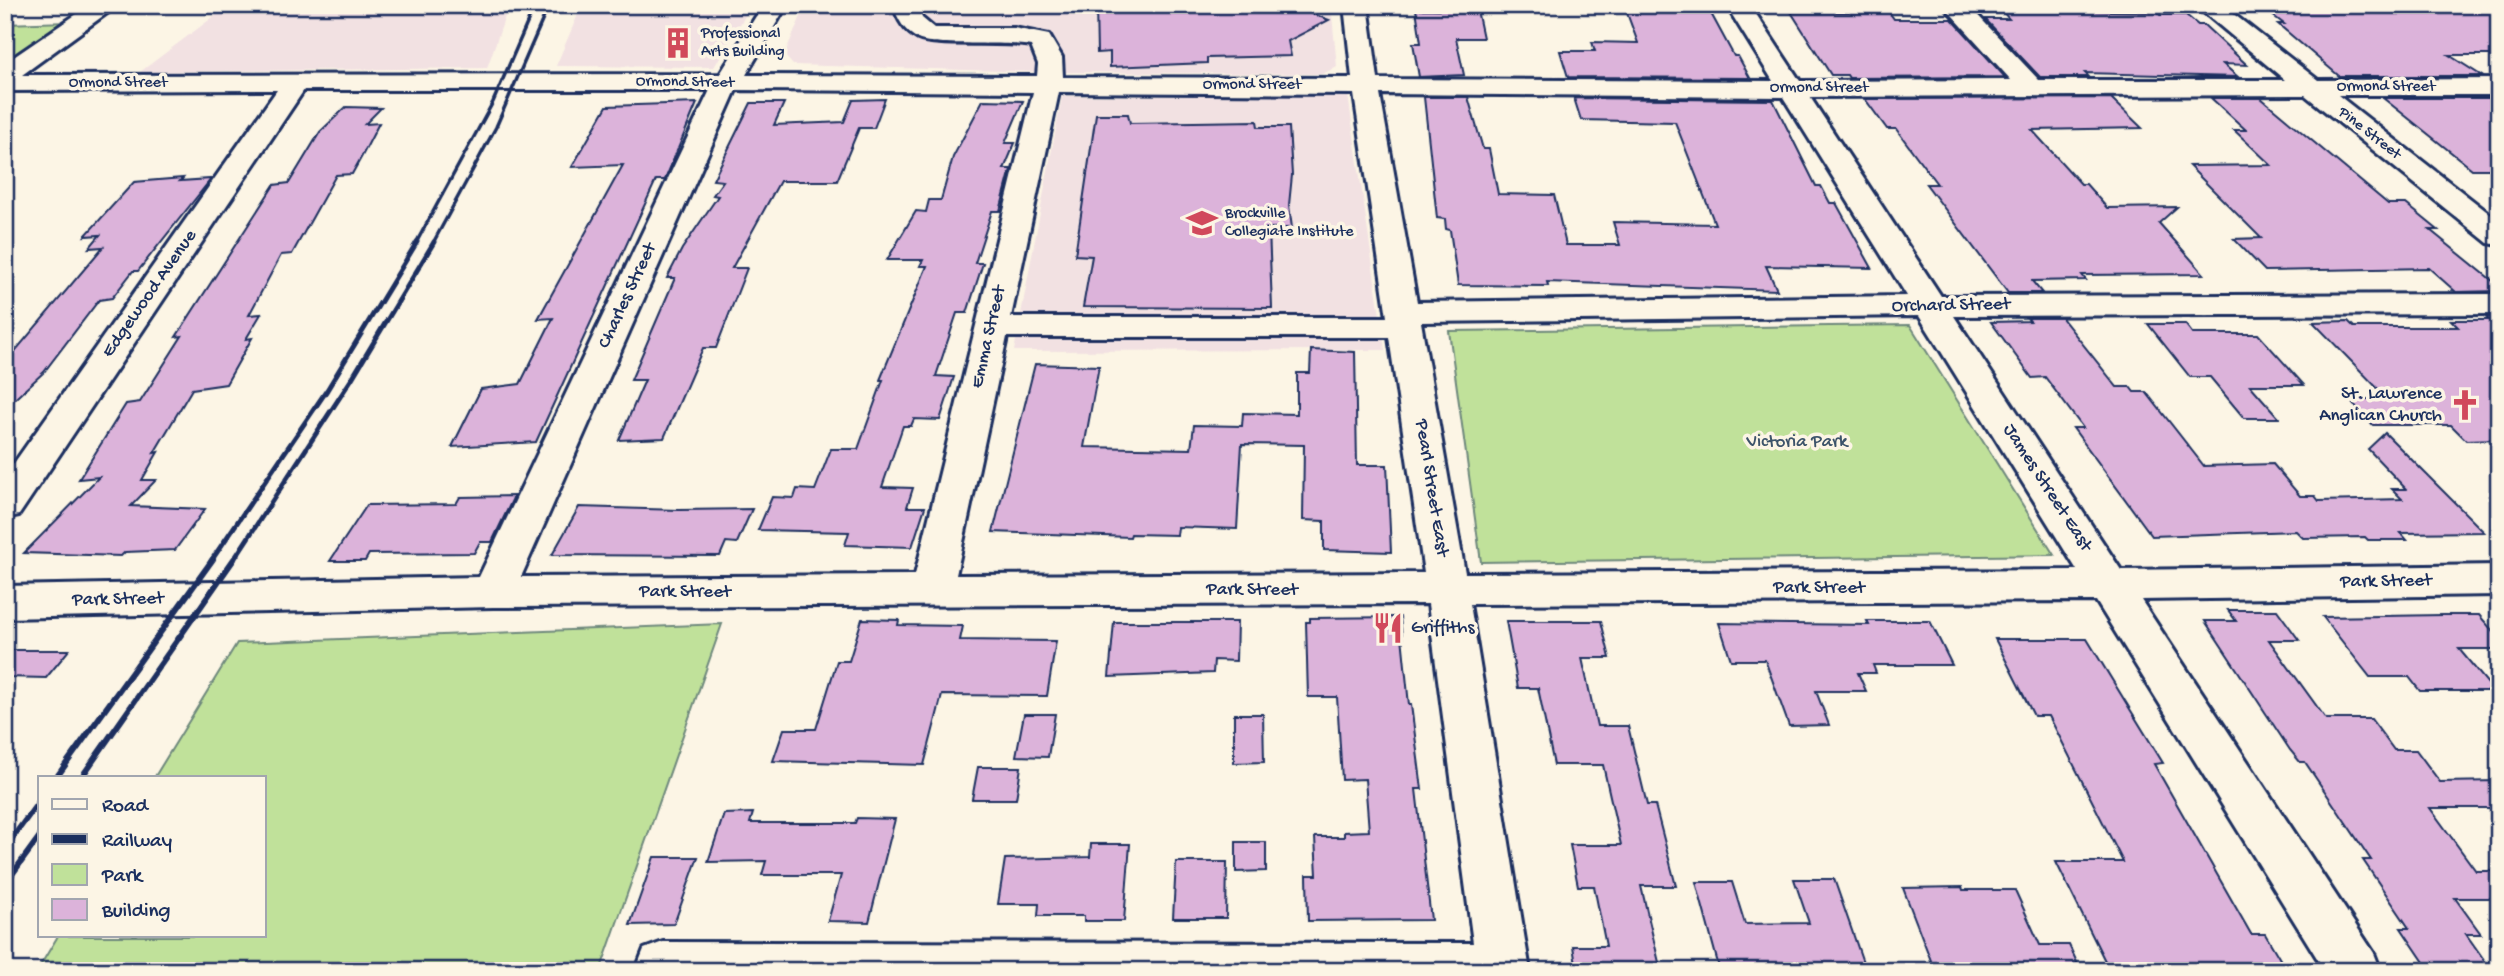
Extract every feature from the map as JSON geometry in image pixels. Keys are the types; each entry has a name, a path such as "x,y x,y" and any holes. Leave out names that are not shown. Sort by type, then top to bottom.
{"street":[{"path":"5,75 106,5"},
{"name":"Charles Street","path":"493,592 728,84 775,5"},
{"path":"905,5 911,21 928,35 1014,35 1040,40 1051,55 1050,85"},
{"name":"Pearl Street East","path":"1356,5 1366,88 1447,589 1502,969"},
{"name":"James Street East","path":"1738,5 1928,306 2111,585 2136,629 2355,971"},
{"path":"1955,5 2030,86"},
{"name":"Pine Street","path":"2207,5 2499,236"},
{"name":"Ormond Street","path":"5,83 503,81 1793,89 2030,86 2499,87"},
{"name":"Edgewood Avenue","path":"5,505 295,83"},
{"name":"Emma Street","path":"932,591 1043,103 1050,85"},
{"name":"Orchard Street","path":"992,327 1928,306 2499,304"},
{"name":"Park Street","path":"5,602 493,592 1447,589 2499,580"},
{"path":"663,967 1502,969"}],"shaded area":[{"path":"229,5 509,5 487,68 140,72"},
{"path":"582,5 750,8 714,67 556,66"},
{"path":"806,5 1331,5 1337,67 1322,74 1034,72 793,65 784,55"},
{"name":"Brockville Collegiate Institute","path":"1348,95 1385,350 1014,351 1062,96"}],"green space":[{"path":"66,22 5,63 5,24"},
{"name":"Victoria Park","path":"1910,325 2054,555 1481,562 1449,331"},
{"path":"722,624 600,971 37,971 57,937 266,937 266,776 155,776 237,643"}],"building":[{"path":"1096,5 1301,5 1302,10 1329,20 1288,41 1291,56 1207,58 1207,63 1110,67 1110,52 1097,53"},
{"path":"1624,5 1708,8 1734,56 1738,56 1750,78 1568,77 1560,51 1595,51 1592,42 1638,43"},
{"path":"1997,5 2031,5 2035,10 2186,15 2198,25 2204,25 2247,65 2223,64 2238,77 2085,73 2089,77 2040,77 1985,19 2009,19"},
{"path":"2259,5 2499,5 2499,55 2449,55 2482,76 2339,76 2278,24 2284,24"},
{"path":"1416,9 1477,10 1483,38 1456,38 1464,75 1419,77 1413,43 1421,43"},
{"path":"1791,12 1889,12 1894,19 1952,19 2005,77 1849,78 1847,75 1831,75"},
{"path":"1424,97 1468,97 1483,149 1489,149 1498,194 1554,195 1566,245 1620,245 1613,222 1715,224 1675,122 1581,120 1574,98 1773,100 1816,186 1821,186 1830,203 1836,203 1872,268 1766,266 1777,290 1547,282 1548,286 1458,285 1450,230 1446,229 1445,219 1437,218"},
{"path":"2111,98 2142,128 2032,130 2081,184 2086,184 2107,208 2177,207 2159,223 2204,274 2082,275 2086,280 2032,281 2042,293 2008,293 1926,184 1937,184 1896,129 1887,129 1865,99"},
{"path":"2211,98 2261,98 2388,204 2406,204 2438,230 2430,230 2499,286 2499,291 2456,292 2429,268 2265,271 2234,239 2261,238 2189,166 2271,165 2234,130 2246,130"},
{"path":"2383,98 2499,98 2499,169 2472,169"},
{"path":"885,99 874,128 859,128 837,181 780,181 732,268 747,268 716,348 703,348 664,438 619,440 645,380 631,380 675,278 667,278 682,249 718,196 713,195 723,181 713,180 751,103 784,103 774,125 844,122 853,100"},
{"path":"983,100 1023,101 1005,143 1015,143 1004,169 1011,169 1000,211 992,211 975,263 983,263 967,313 957,313 936,376 954,377 940,420 914,419 911,426 903,426 882,487 913,488 907,507 925,507 912,547 845,545 849,532 758,530 772,497 794,498 797,489 815,490 831,449 858,449 883,380 880,380 927,266 920,266 923,260 887,260 916,211 926,212 929,200 941,200 953,157"},
{"path":"697,103 665,180 656,180 536,442 452,447 481,389 520,384 553,318 538,319 623,165 572,167 607,106"},
{"path":"346,107 381,108 365,124 379,123 362,156 352,174 336,175 292,254 281,255 249,315 261,314 246,339 252,338 226,384 192,389 154,453 158,452 142,480 156,480 131,506 205,509 175,550 125,552 121,556 24,553 99,477 79,479 126,404 140,402 182,336 176,337 274,185 289,183 320,132"},
{"path":"1096,114 1128,114 1130,123 1257,121 1258,127 1289,127 1292,175 1289,205 1292,228 1269,228 1272,308 1083,307 1092,256 1075,255"},
{"path":"183,178 180,181 211,179 138,271 133,271 112,298 99,300 44,372 5,408 5,363 103,247 89,248 100,235 85,236 134,182"},
{"path":"2485,317 2499,317 2499,439 2466,440 2451,425 2373,425 2349,399 2388,399 2313,322 2348,321 2354,327 2458,327 2451,320 2490,320"},
{"path":"2027,318 2062,318 2117,387 2130,387 2134,392 2146,392 2204,466 2273,464 2300,496 2315,496 2319,501 2402,499 2392,489 2406,489 2368,449 2385,433 2484,532 2401,533 2407,540 2368,540 2365,537 2303,538 2296,531 2152,536 2073,428 2083,428 2045,377 2032,378 1991,322 2030,321"},
{"path":"2148,324 2185,324 2193,334 2258,334 2304,385 2250,385 2279,418 2244,418 2210,377 2190,377"},
{"path":"1311,350 1355,352 1357,465 1387,465 1391,552 1324,550 1324,521 1303,520 1304,445 1242,444 1237,529 1178,527 1177,535 1131,534 1130,537 993,532 1035,364 1099,366 1084,447 1191,449 1194,425 1242,426 1243,413 1297,414 1297,373 1310,373"},
{"path":"514,496 492,542 480,542 474,553 369,554 365,561 330,561 367,505 456,504 460,497"},
{"path":"579,507 752,509 737,543 726,542 720,556 552,555"},
{"path":"2228,610 2277,610 2299,640 2269,640 2326,719 2371,719 2394,750 2416,750 2440,782 2499,781 2499,808 2430,808 2476,871 2499,871 2499,898 2455,898 2481,934 2466,934 2492,971 2430,971 2401,928 2409,928 2363,860 2371,860 2305,762 2300,762 2290,750 2205,621 2236,621"},
{"path":"2479,615 2499,638 2499,649 2459,649 2494,691 2420,691 2409,677 2370,677 2323,617"},
{"path":"1400,617 1409,705 1422,789 1416,789 1431,920 1308,921 1307,875 1317,875 1315,837 1344,837 1344,832 1369,831 1365,779 1342,780 1337,697 1308,697 1306,622 1310,622 1310,618"},
{"path":"862,619 899,620 898,625 963,626 960,640 1056,641 1047,696 942,695 924,765 773,761 784,729 816,729 837,661 849,661"},
{"path":"1506,621 1601,621 1610,658 1582,658 1597,726 1628,726 1647,805 1655,805 1676,886 1641,886 1661,971 1577,971 1573,946 1606,946 1594,886 1578,886 1570,845 1621,845 1603,765 1554,765 1538,688 1518,688"},
{"path":"1867,621 1930,621 1952,665 1873,665 1876,673 1858,673 1866,691 1816,691 1829,725 1789,726 1765,660 1731,660 1719,623 1869,625"},
{"path":"1114,622 1237,622 1236,661 1214,660 1213,673 1109,677"},
{"path":"1995,639 2087,639 2163,763 2154,764 2251,934 2265,934 2287,971 2179,971 2174,962 2106,963 2056,862 2123,862 2049,716 2034,716"},
{"path":"5,650 69,650 46,678 5,677"},
{"path":"1024,714 1055,714 1048,757 1016,756"},
{"path":"1234,714 1263,714 1264,762 1234,763"},
{"path":"978,767 1021,767 1016,799 972,799"},
{"path":"753,813 750,823 855,823 857,818 895,819 869,922 828,921 841,875 762,875 766,861 708,862 724,814"},
{"path":"1236,842 1266,842 1266,871 1236,872"},
{"path":"1091,844 1130,844 1124,921 1084,921 1084,916 1038,916 1039,904 998,904 1005,859 1090,857"},
{"path":"654,857 698,857 674,924 630,925"},
{"path":"1176,862 1227,862 1226,918 1173,918"},
{"path":"1794,879 1834,879 1866,971 1720,971 1696,882 1732,882 1745,924 1809,923"},
{"path":"1962,887 1963,890 2015,890 2040,945 2069,945 2081,971 1935,971 1903,888"}],"railway":[{"path":"416,243 493,102 535,5"},
{"path":"433,243 496,127 549,5"},
{"path":"211,561 327,390 417,242"},
{"path":"233,561 351,380 434,242"},
{"path":"57,776 213,559"},
{"path":"82,776 234,559"},
{"path":"5,848 38,803"},
{"path":"5,884 38,839"}],"place":[{"name":"Professional Arts Building","path":"678,43"},
{"name":"Brockville Collegiate Institute","path":"1202,223"},
{"name":"St. Lawrence Anglican Church","path":"2465,405"},
{"name":"Griffiths","path":"1388,628"}]}
